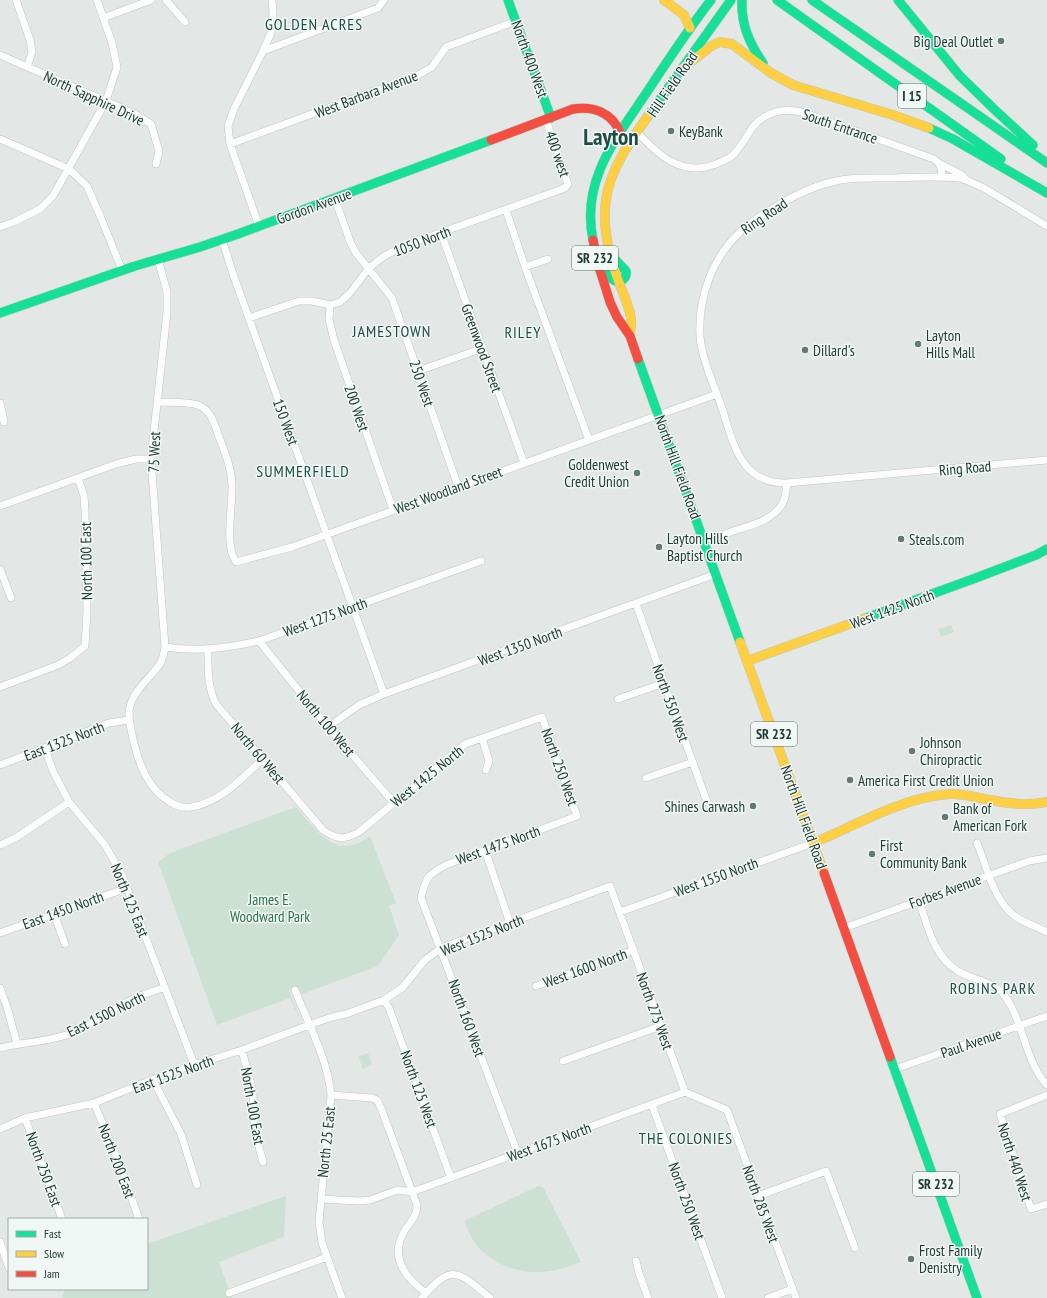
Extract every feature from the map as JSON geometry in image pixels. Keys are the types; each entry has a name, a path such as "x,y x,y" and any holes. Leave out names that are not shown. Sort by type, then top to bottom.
{"main road":[{"name":"North 400 West","path":"508,0 548,119"},
{"path":"664,0 682,14 688,21 690,28"},
{"name":"Hill Field Road","path":"630,336 619,320 594,252 590,220 593,192 602,163 620,131 664,65 711,0"},
{"name":"Hill Field Road","path":"630,336 631,316 608,250 604,225 606,198 615,168 637,132 731,0"},
{"path":"742,0 743,19 746,32 752,47 771,73"},
{"name":"I 15","path":"777,0 1047,192"},
{"name":"I 15","path":"812,0 1047,163"},
{"path":"898,0 927,38 959,75 1047,158"},
{"path":"682,69 711,46 720,42 732,44 771,73 793,85 893,115 924,126 953,139 1047,192"},
{"path":"637,132 635,126 636,117 654,90 664,65"},
{"name":"Gordon Avenue","path":"0,313 122,270 259,226 575,109 590,108 602,112 613,119 620,131"},
{"path":"606,198 603,182 610,162 622,142 620,131"},
{"path":"593,192 597,238 601,255 610,278 615,282 619,282"},
{"name":"North Hill Field Road","path":"630,336 706,543 747,661 977,1298"},
{"name":"West 1425 North","path":"747,661 1036,555 1047,549"},
{"name":"West 1425 North","path":"1036,555 1047,553"},
{"path":"813,843 876,815 937,795 967,795 1017,805 1047,802"}],"street":[{"path":"16,0 30,40 32,52 27,67"},
{"path":"0,227 40,209 53,196 106,101 118,67 112,43 97,0"},
{"path":"103,18 151,0"},
{"path":"166,0 185,22"},
{"path":"259,226 230,144 228,126 234,109 271,33 274,13 272,0"},
{"path":"263,51 378,8 384,0"},
{"name":"West Barbara Avenue","path":"230,144 418,75 432,67 446,47 516,21"},
{"name":"North Sapphire Drive","path":"0,54 106,101 151,124 159,151 156,164"},
{"name":"South Entrance","path":"637,132 650,145 673,163 684,167 701,168 722,162 731,157 753,128 763,118 779,111 794,110 805,112 930,158 962,175 966,180"},
{"name":"400 west","path":"548,119 568,184 565,188"},
{"path":"0,139 68,169 86,186 122,270"},
{"path":"939,163 942,168 942,177"},
{"name":"Ring Road","path":"1047,226 984,188 966,180 942,177 855,178 821,184 780,204 739,232 715,264 705,288 700,327 701,343 706,363 738,455 752,473 761,479 771,482 786,483 1047,460"},
{"name":"1050 North","path":"330,305 340,302 350,293 369,268 383,256 401,247 565,188"},
{"name":"250 West","path":"335,199 351,244 356,253 392,298 458,486"},
{"path":"506,210 525,267 589,440"},
{"name":"Greenwood Street","path":"441,232 524,463"},
{"name":"150 West","path":"222,239 384,694"},
{"name":"75 West","path":"158,259 166,292 167,312 151,459 166,646"},
{"path":"525,267 548,259"},
{"path":"249,318 299,301 312,301 330,305"},
{"name":"200 West","path":"330,305 329,319 334,340 393,510"},
{"path":"418,371 482,348"},
{"name":"West Woodland Street","path":"157,402 193,404 206,411 212,419 230,467 232,485 230,522 231,556 236,562 292,547 717,394"},
{"path":"0,403 4,422"},
{"path":"0,506 136,459 151,459"},
{"name":"North 100 East","path":"0,687 58,665 85,646 87,611 85,511 84,496 78,478"},
{"path":"706,543 755,524 772,514 783,502 786,483"},
{"name":"West 1275 North","path":"166,646 186,650 228,648 259,641 481,561"},
{"path":"0,569 11,598"},
{"name":"West 1350 North","path":"328,727 359,705 384,694 716,574"},
{"name":"North 350 West","path":"636,604 707,802"},
{"name":"North 100 West","path":"259,641 328,727 394,803"},
{"path":"166,646 160,663 130,705 129,720 137,756 144,773 152,786 162,797 177,806 189,807 203,804 233,787 263,759"},
{"name":"North 60 West","path":"208,649 209,685 216,704 323,830 332,837 340,838"},
{"path":"618,699 664,683"},
{"name":"West 1425 North","path":"340,838 351,837 359,832 465,744 542,717"},
{"name":"North 250 West","path":"542,717 577,816"},
{"name":"East 1325 North","path":"0,765 45,749 109,723 129,720"},
{"path":"482,738 490,761 486,770"},
{"name":"North 125 East","path":"45,749 53,771 69,802 105,845 122,875 194,1064"},
{"path":"646,778 693,762"},
{"path":"0,845 18,837 69,802"},
{"name":"West 1475 North","path":"425,882 431,872 446,865 577,816"},
{"name":"West 1550 North","path":"620,912 813,843"},
{"path":"977,843 997,895 1005,908 1017,918 1047,932"},
{"path":"485,850 510,923"},
{"name":"Forbes Avenue","path":"844,928 1029,862 1047,858"},
{"name":"North 160 West","path":"425,882 422,898 518,1154"},
{"name":"North 275 West","path":"610,886 685,1092"},
{"name":"West 1525 North","path":"346,1014 384,1000 402,988 425,960 441,948 610,886"},
{"name":"East 1450 North","path":"0,933 127,888"},
{"path":"919,901 934,943 942,958 958,971 991,985 1003,993 1019,1026 1036,1069 1047,1085"},
{"path":"54,914 65,944"},
{"name":"West 1600 North","path":"536,986 634,950"},
{"name":"East 1500 North","path":"0,1048 55,1038 71,1033 127,1002 165,987"},
{"path":"0,988 17,1044"},
{"name":"North 25 East","path":"295,990 327,1069 331,1095 319,1222 322,1243 342,1298"},
{"name":"North 125 West","path":"384,1000 389,1008 451,1178"},
{"name":"East 1525 North","path":"0,1130 25,1118 94,1103 194,1064 242,1050 332,1017 346,1014"},
{"name":"Paul Avenue","path":"895,1069 1047,1016"},
{"path":"563,1061 661,1026"},
{"name":"North 100 East","path":"242,1050 253,1092 254,1128 263,1162"},
{"path":"152,1080 181,1134 197,1185"},
{"name":"West 1675 North","path":"321,1199 358,1201 370,1200 398,1190 412,1192 685,1092"},
{"name":"North 285 West","path":"685,1092 727,1110 796,1298"},
{"path":"331,1095 372,1098 377,1100 381,1108 417,1205 415,1217 405,1230 399,1243 399,1253 403,1270 408,1277 424,1295 434,1283 442,1277 459,1275 468,1278 490,1298"},
{"name":"North 440 West","path":"1047,1095 1000,1114 1031,1209 1047,1204"},
{"name":"North 200 East","path":"94,1103 120,1165 139,1218"},
{"name":"North 250 West","path":"652,1105 722,1298"},
{"name":"North 250 East","path":"25,1118 62,1218"},
{"path":"758,1196 826,1171 855,1248"},
{"path":"0,1242 8,1266"},
{"path":"229,1293 328,1257"},
{"path":"636,1261 648,1298"},
{"path":"768,1298 792,1289"}],"green space":[{"path":"951,625 954,632 941,637 938,629"},
{"name":"James E. Woodward Park","path":"296,807 320,834 337,845 347,846 358,843 370,836 396,903 389,906 399,935 378,966 302,994 299,987 289,991 300,1019 290,998 217,1025 158,862 170,853"},
{"path":"368,1053 372,1065 362,1069 359,1056"},
{"path":"538,1186 543,1187 581,1262 568,1267 542,1272 516,1270 492,1259 478,1247 473,1240 464,1221"},
{"path":"286,1196 284,1237 219,1262 232,1298 62,1298 65,1290 148,1290 148,1244"}],"traffic: fast":[{"path":"508,0 551,118"},
{"path":"593,240 591,219 592,199 596,181 603,163 622,129 677,47 711,0"},
{"path":"648,116 731,0"},
{"path":"742,0 743,17 747,33 763,63"},
{"path":"777,0 1001,159"},
{"path":"812,0 1047,163"},
{"path":"898,0 960,76 1033,145"},
{"path":"929,128 953,139 1047,193"},
{"path":"0,313 135,266 238,234 491,140"},
{"path":"605,266 611,279 620,282 626,276 626,271 611,255"},
{"path":"638,359 740,642"},
{"path":"866,618 1036,555 1047,549"},
{"path":"890,1057 977,1298"}],"traffic: slow":[{"path":"664,0 684,15 690,28"},
{"path":"682,69 711,46 720,42 732,44 771,73 793,85 893,115 929,128"},
{"path":"630,336 630,312 608,247 605,226 605,206 608,189 614,171 634,136 648,116"},
{"path":"747,661 866,618"},
{"path":"740,642 824,873"},
{"path":"813,843 897,806 932,796 955,794 1011,803 1032,804 1047,802"}],"traffic: jam":[{"path":"491,140 573,109 580,108 601,112 612,120 620,132"},
{"path":"593,240 599,267 610,302 617,317 630,336 638,359"},
{"path":"824,873 890,1057"}],"place":[{"name":"Big Deal Outlet","path":"1001,41"},
{"name":"KeyBank","path":"671,131"},
{"name":"Layton Hills Mall","path":"918,344"},
{"name":"Dillard's","path":"805,350"},
{"name":"Goldenwest Credit Union","path":"637,473"},
{"name":"Steals.com","path":"901,539"},
{"name":"Layton Hills Baptist Church","path":"659,547"},
{"name":"Johnson Chiropractic","path":"912,751"},
{"name":"America First Credit Union","path":"850,780"},
{"name":"Shines Carwash","path":"753,806"},
{"name":"Bank of American Fork","path":"945,817"},
{"name":"First Community Bank","path":"872,854"},
{"name":"Frost Family Denistry","path":"911,1259"}],"district":[{"name":"GOLDEN ACRES","path":"314,24"},
{"name":"Layton","path":"611,136"},
{"name":"JAMESTOWN","path":"392,331"},
{"name":"RILEY","path":"523,332"},
{"name":"SUMMERFIELD","path":"303,471"},
{"name":"ROBINS PARK","path":"993,988"},
{"name":"THE COLONIES","path":"686,1138"}]}
